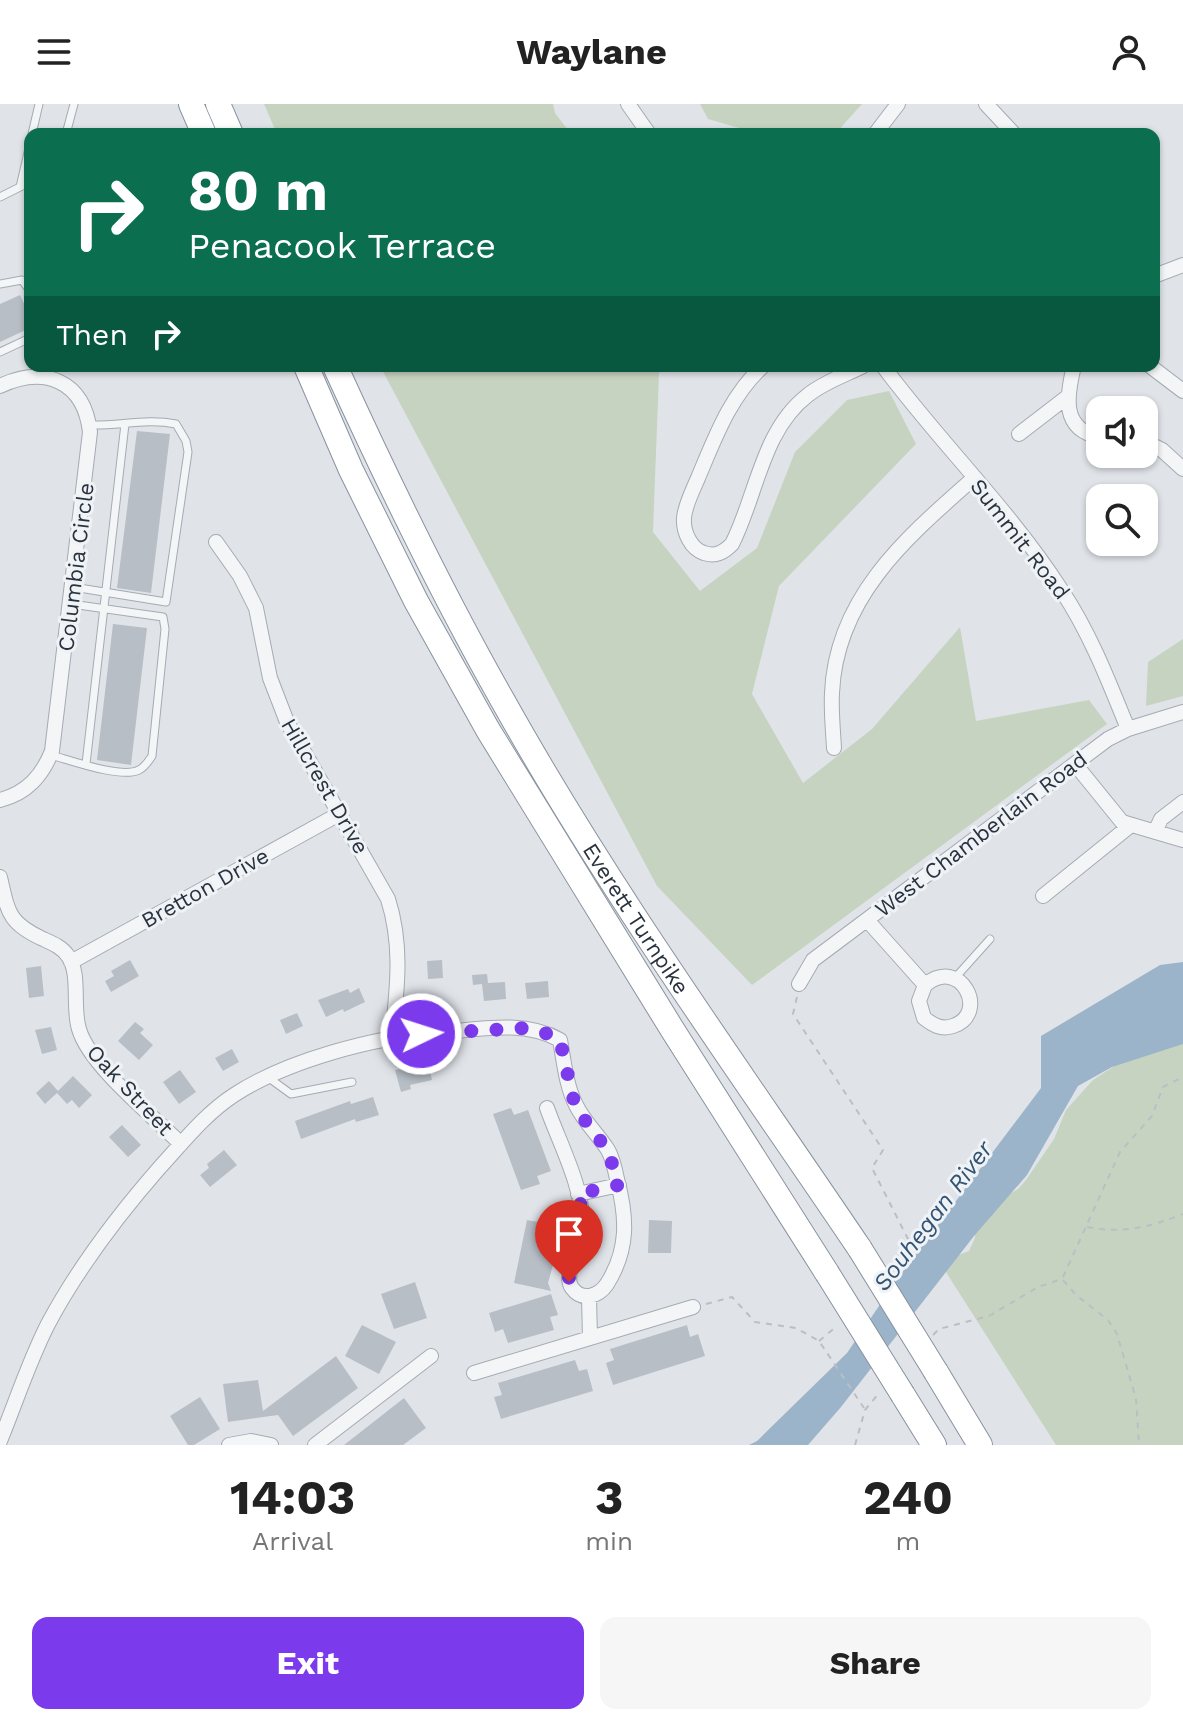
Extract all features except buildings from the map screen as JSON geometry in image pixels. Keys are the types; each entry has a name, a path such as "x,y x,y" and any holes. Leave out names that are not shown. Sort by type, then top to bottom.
{"highway":[{"path":"191,104 201,128"},
{"path":"218,104 228,128"},
{"name":"Everett Turnpike","path":"309,372 351,470 416,601 488,730 663,1016 934,1445"},
{"name":"Everett Turnpike","path":"338,372 400,509 503,703 612,882 860,1249 980,1445"}],"street":[{"path":"628,104 645,128"},
{"path":"880,128 898,104"},
{"path":"986,104 1008,128"},
{"path":"1160,274 1183,265"},
{"path":"0,386 37,372"},
{"path":"42,372 75,393 84,404 90,425"},
{"path":"758,372 738,394 727,414 685,510 684,528 689,540 708,555 721,553 732,544 772,441 789,413 818,388 851,372"},
{"name":"Summit Road","path":"887,372 918,414 1021,534 1064,592 1099,659 1128,729"},
{"path":"1073,372 1067,397 1069,409 1076,423 1086,432"},
{"path":"1158,372 1183,391"},
{"path":"1019,434 1067,397"},
{"name":"Columbia Circle","path":"0,800 30,786 39,777 51,755 90,451 90,425"},
{"path":"1158,448 1183,469"},
{"path":"834,748 831,710 834,672 844,634 861,595 871,578 903,541 974,478"},
{"name":"Hillcrest Drive","path":"216,542 240,576 256,608 270,678 281,709 382,887 393,913 399,956 392,1038"},
{"name":"West Chamberlain Road","path":"799,984 813,960 1108,739 1128,729 1183,712"},
{"path":"1075,764 1122,822 1183,840"},
{"path":"1155,832 1161,819 1183,802"},
{"name":"Bretton Drive","path":"71,962 339,814"},
{"path":"1043,896 1131,825"},
{"path":"0,877 7,908 14,922 56,945 71,962"},
{"path":"867,920 925,985"},
{"name":"Oak Street","path":"71,962 78,1028 89,1050 181,1144"},
{"path":"939,977 955,978 967,989 970,1005 964,1019 948,1027 939,1027 924,1018 919,1001 925,985 939,977"},
{"path":"0,1441 35,1352 62,1300 110,1227 211,1112 235,1094 267,1077 392,1038 516,1028 541,1031 560,1040 573,1098 581,1115 608,1151 619,1185 625,1225 623,1248 605,1287 598,1294 589,1297 574,1291 568,1279 582,1232 582,1209 547,1108"},
{"path":"578,1194 619,1185"},
{"path":"589,1297 590,1338"},
{"path":"474,1373 693,1307"},
{"path":"315,1445 431,1356"},
{"path":"229,1445 251,1441 271,1445"}],"lane":[{"path":"33,128 39,104"},
{"path":"68,128 74,104"},
{"path":"20,187 24,170"},
{"path":"0,197 24,185"},
{"path":"0,284 22,280 24,283"},
{"path":"0,352 24,341"},
{"path":"51,755 116,772 132,773 140,770 152,756 165,629 163,617 188,452 186,441 176,424 161,421 90,425"},
{"path":"86,764 125,424"},
{"path":"73,587 166,602"},
{"path":"71,604 163,617"},
{"path":"955,978 990,939"},
{"path":"267,1077 291,1094 352,1082"}],"path":[{"path":"799,984 793,1014 883,1150 872,1168 909,1241 884,1275"},
{"path":"929,1340 939,1329 989,1316 1038,1287 1062,1279 1120,1152 1152,1116 1163,1087 1183,1077"},
{"path":"1086,1226 1111,1232 1155,1225 1183,1214"},
{"path":"1062,1279 1076,1295 1108,1320 1117,1334 1136,1399 1139,1445"},
{"path":"693,1307 732,1297 755,1322 796,1328 819,1341 865,1410"},
{"path":"819,1341 839,1324"},
{"path":"855,1445 865,1410 896,1389"}],"green space":[{"path":"264,104 553,104 555,113 566,128 274,128"},
{"path":"700,104 862,104 840,128 739,128 708,119"},
{"path":"383,372 660,372 653,532 700,591 757,548 795,452 847,400 889,391 916,444 779,586 752,694 803,783 872,729 960,627 976,721 1089,700 1107,724 752,985 657,886"},
{"path":"1183,639 1183,696 1146,706 1148,662"},
{"path":"1183,1039 1183,1445 1056,1445 944,1269 956,1256 969,1251 975,1229 1026,1180 1054,1139 1066,1110 1093,1080 1122,1061"}],"water":[{"path":"1183,962 1183,1044 1112,1067 1078,1086 1027,1175 974,1236 808,1445 749,1445 757,1441 847,1353 898,1278 1041,1088 1041,1036 1160,965"}],"route":[{"path":"421,1034 525,1028 550,1034 560,1040 573,1098 581,1115 612,1158 619,1185 578,1194 582,1224 569,1282"}],"water label":[{"name":"Souhegan River","path":"933,1216"}]}
